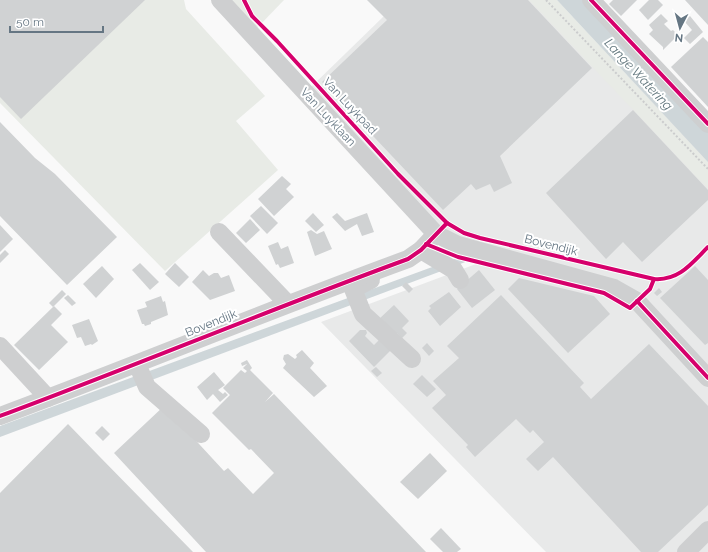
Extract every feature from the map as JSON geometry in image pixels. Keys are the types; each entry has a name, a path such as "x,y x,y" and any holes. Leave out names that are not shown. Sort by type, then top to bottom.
{"street":[{"name":"Van Luyklaan","path":"220,0 436,234"},
{"path":"591,0 708,124"},
{"path":"219,232 287,303"},
{"name":"Bovendijk","path":"0,416 138,367 287,303 421,256 436,234 458,245 614,288 637,301 704,366"},
{"path":"412,359 363,314 356,297 421,256 457,275"},
{"path":"0,346 48,398"},
{"path":"138,367 147,387 201,434"},
{"path":"686,552 708,530"}],"path":[{"path":"546,0 708,169"}],"shaded area":[{"path":"0,0 184,0 186,9 265,96 236,121 278,170 165,271 0,103"},
{"path":"228,0 284,0 258,27 244,18"},
{"path":"369,0 554,0 708,160 708,552 546,552 321,322 476,264 309,89 384,16"},
{"path":"529,0 557,0 708,162 708,189"}],"water":[{"name":"Lange Watering","path":"557,0 588,0 708,129 708,162"},
{"path":"454,259 468,261 0,437 0,426"}],"building":[{"path":"0,0 145,0 21,119 0,97"},
{"path":"367,0 528,0 592,68 500,156 512,183 494,192 490,184 476,190 471,184 443,210 322,82 387,20"},
{"path":"613,0 637,0 621,16 609,4"},
{"path":"649,0 658,0 663,5 648,20 639,10"},
{"path":"685,0 708,0 708,25"},
{"path":"661,14 668,21 664,24 678,35 663,50 663,47 649,34 653,30 649,25"},
{"path":"690,16 703,32 690,44 684,38 692,30 684,21"},
{"path":"703,37 708,42 708,107 671,67"},
{"path":"633,110 708,190 708,200 642,262 623,242 606,259 546,193"},
{"path":"0,122 35,158 55,174 117,237 67,285 0,216"},
{"path":"282,176 291,184 286,189 294,197 274,216 258,199"},
{"path":"261,206 278,223 267,234 250,216"},
{"path":"313,213 324,225 316,232 305,221"},
{"path":"337,213 345,221 367,213 374,232 362,236 357,224 345,231 332,217"},
{"path":"250,219 260,230 246,243 236,233"},
{"path":"0,225 13,239 0,252"},
{"path":"311,230 317,234 324,231 332,249 315,256 307,232"},
{"path":"278,242 281,249 288,246 294,263 280,268 278,264 276,265 268,246"},
{"path":"5,250 9,254 0,263 0,255"},
{"path":"140,263 159,282 150,290 132,270"},
{"path":"175,263 189,277 179,287 165,274"},
{"path":"102,266 114,279 96,298 83,284"},
{"path":"695,266 708,280 708,343 705,345 660,298"},
{"path":"203,270 209,276 214,273 218,273 221,278 229,275 235,291 210,300 192,282"},
{"path":"479,270 495,290 472,308 457,289"},
{"path":"519,278 594,296 610,314 568,353 508,289"},
{"path":"406,282 413,289 409,293 402,286"},
{"path":"659,288 662,292 657,296 654,293"},
{"path":"62,290 66,294 53,307 49,303"},
{"path":"449,292 461,307 440,326 428,311 431,308 429,306"},
{"path":"68,295 76,303 72,306 64,298"},
{"path":"501,295 584,383 580,387 591,399 649,344 708,406 708,505 658,552 641,552 553,457 538,471 526,459 544,442 533,430 530,433 516,419 475,457 466,447 468,445 432,408 446,395 433,381 459,358 447,346"},
{"path":"161,296 163,302 165,301 168,315 145,326 142,324 137,310 147,307 145,302"},
{"path":"394,305 409,321 402,328 407,333 402,338 378,320"},
{"path":"54,306 62,314 51,325 68,342 39,370 14,345"},
{"path":"89,319 98,341 92,345 85,346 81,337 77,338 72,325"},
{"path":"360,330 366,330 367,333 365,336 374,345 381,338 392,349 374,367 349,341"},
{"path":"427,343 434,351 429,356 422,348"},
{"path":"302,350 314,363 310,368 327,386 314,397 283,368 286,364 283,359 284,355 288,354 295,359 297,357 296,355"},
{"path":"247,360 252,368 250,370 273,393 265,402 274,394 426,552 206,552 114,453 164,406 224,471 228,468 253,494 274,473 251,449 249,450 212,413 230,395 223,388 241,370 245,373 247,371 243,368 247,364 242,366 241,363"},
{"path":"376,367 382,373 377,377 371,371"},
{"path":"214,372 225,385 218,390 223,394 225,392 228,395 220,402 213,394 207,400 197,387"},
{"path":"422,375 436,389 427,397 413,384"},
{"path":"68,424 193,552 0,552 0,493"},
{"path":"102,426 110,434 103,441 95,433"},
{"path":"430,453 447,471 418,499 400,482"},
{"path":"441,528 461,549 457,552 443,552 430,539"}],"cycle path":[{"name":"Van Luykpad","path":"244,0 252,16 277,41 398,174 447,223"},
{"path":"591,0 708,124"},
{"path":"0,416 408,259 421,250 447,223 464,233 480,238 654,279 663,279 678,274 690,265 708,247"},
{"path":"426,244 458,257 604,293 630,308 650,289 654,279"},
{"path":"637,301 708,378"}]}
